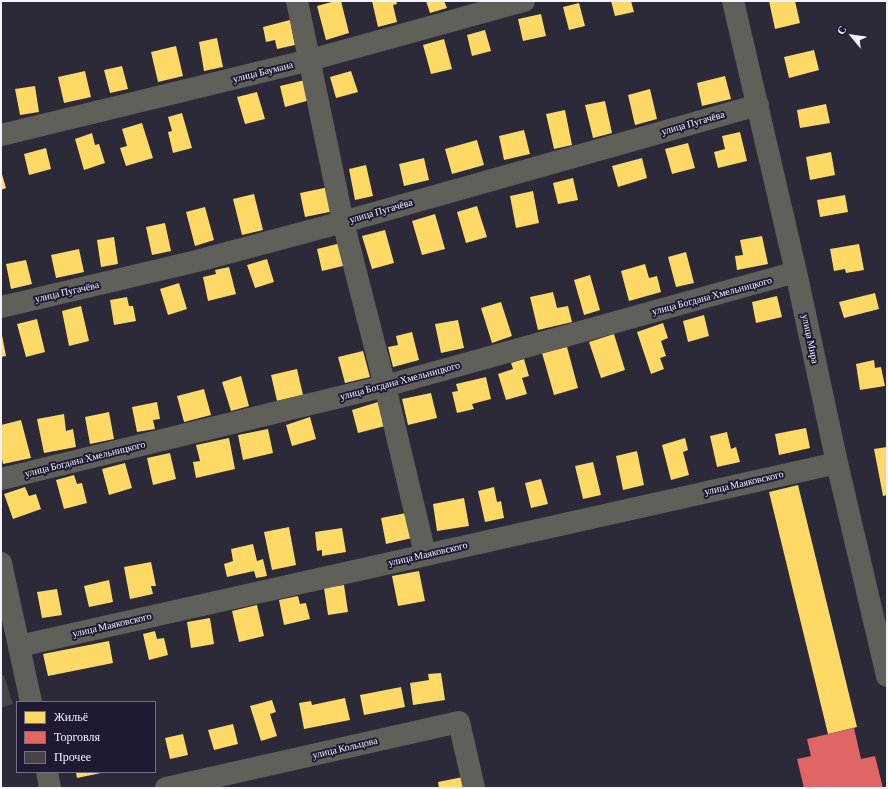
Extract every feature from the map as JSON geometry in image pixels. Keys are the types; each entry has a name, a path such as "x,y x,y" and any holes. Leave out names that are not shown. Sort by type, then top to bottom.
{"street":[{"path":"297,1 343,222 385,386 425,554"},
{"name":"улица Баумана","path":"1,135 310,60 524,1"},
{"name":"улица Мира","path":"733,1 758,105 837,462 887,676"},
{"name":"улица Пугачёва","path":"1,307 197,261 343,222 758,105"},
{"name":"улица Богдана Хмельницкого","path":"1,479 385,386 796,272"},
{"name":"улица Маяковского","path":"20,646 837,462"},
{"path":"1,563 32,701"},
{"name":"улица Кольцова","path":"166,788 459,722 474,788"},
{"path":"46,773 50,788"}],"building: Жильё":[{"path":"335,1 341,1 349,33 326,40 317,6"},
{"path":"372,1 396,1 397,4 393,5 397,22 378,27"},
{"path":"426,1 444,1 447,8 430,13"},
{"path":"611,1 631,1 634,12 615,16"},
{"path":"769,1 795,1 800,23 775,29"},
{"path":"579,3 585,26 569,30 563,7"},
{"path":"541,14 546,36 523,41 518,19"},
{"path":"290,20 295,45 277,49 275,40 266,42 263,27"},
{"path":"485,30 491,51 472,56 467,35"},
{"path":"217,38 223,67 204,71 199,42"},
{"path":"444,39 452,69 431,74 423,45"},
{"path":"176,46 183,76 158,82 151,52"},
{"path":"814,50 819,70 789,78 784,57"},
{"path":"122,66 128,89 110,93 104,70"},
{"path":"85,71 91,97 64,103 58,77"},
{"path":"351,71 358,92 336,98 330,77"},
{"path":"725,76 731,99 702,106 697,83"},
{"path":"305,80 310,100 285,107 280,86"},
{"path":"35,86 39,112 20,115 15,89"},
{"path":"650,89 657,119 635,125 628,95"},
{"path":"257,92 265,119 245,124 237,97"},
{"path":"605,101 612,133 593,138 585,105"},
{"path":"826,104 830,123 800,128 797,110"},
{"path":"565,110 572,145 554,149 546,114"},
{"path":"182,113 192,148 173,153 168,132 172,131 168,117"},
{"path":"142,123 153,158 126,166 120,148 127,146 122,129"},
{"path":"524,130 530,154 504,160 499,136"},
{"path":"740,132 747,161 718,168 714,152 725,149 722,136"},
{"path":"92,133 95,145 99,144 105,163 84,170 75,139"},
{"path":"477,140 484,165 452,174 445,149"},
{"path":"688,143 695,168 672,174 665,149"},
{"path":"46,148 51,169 29,175 24,154"},
{"path":"831,152 835,175 810,180 806,157"},
{"path":"424,158 429,180 404,186 399,164"},
{"path":"642,158 647,178 618,187 612,166"},
{"path":"366,165 373,196 355,200 349,169"},
{"path":"1,171 6,188 1,190"},
{"path":"573,178 578,200 558,204 553,183"},
{"path":"329,187 334,211 305,217 300,193"},
{"path":"533,191 539,223 516,228 510,196"},
{"path":"254,194 263,230 242,235 233,199"},
{"path":"845,195 848,212 820,217 817,200"},
{"path":"477,206 487,237 466,243 457,212"},
{"path":"205,207 214,240 195,246 186,212"},
{"path":"435,214 445,249 422,255 412,221"},
{"path":"165,223 171,251 152,255 146,227"},
{"path":"385,230 394,263 372,269 362,236"},
{"path":"762,236 768,264 737,270 735,256 743,255 740,240"},
{"path":"114,237 118,264 101,267 97,240"},
{"path":"341,243 347,265 322,271 317,249"},
{"path":"859,244 864,270 846,273 845,269 834,271 830,249"},
{"path":"79,249 84,272 56,278 51,255"},
{"path":"686,252 694,283 676,287 668,257"},
{"path":"267,259 274,282 255,288 247,265"},
{"path":"26,260 32,284 11,289 6,264"},
{"path":"645,264 649,278 657,276 661,292 629,301 621,271"},
{"path":"229,267 236,294 208,301 203,277 216,274 215,270"},
{"path":"590,275 600,310 584,315 574,280"},
{"path":"179,283 187,309 168,315 160,289"},
{"path":"553,292 557,308 568,306 572,322 538,330 530,297"},
{"path":"875,293 879,309 844,318 839,302"},
{"path":"777,296 782,317 756,323 752,302"},
{"path":"127,297 129,306 133,306 136,321 114,325 110,300"},
{"path":"501,302 512,336 492,343 481,308"},
{"path":"81,306 89,341 69,346 62,311"},
{"path":"704,315 709,336 688,342 683,321"},
{"path":"37,319 45,352 26,357 17,324"},
{"path":"458,320 464,348 441,353 435,324"},
{"path":"663,323 668,338 661,341 666,356 660,358 664,369 651,374 637,332"},
{"path":"1,330 6,356 1,357"},
{"path":"412,332 419,360 393,367 388,347 398,345 396,336"},
{"path":"614,334 625,370 601,378 589,342"},
{"path":"567,347 578,388 554,395 542,353"},
{"path":"363,351 370,377 345,383 338,357"},
{"path":"524,359 529,376 522,378 527,394 506,400 498,374 513,369 511,363"},
{"path":"874,360 875,368 881,367 885,386 860,390 856,364"},
{"path":"297,369 303,395 277,401 271,375"},
{"path":"241,376 249,406 231,411 222,382"},
{"path":"486,377 491,399 472,404 474,409 457,413 452,392 458,391 456,384"},
{"path":"204,389 211,415 184,422 177,396"},
{"path":"431,393 437,418 408,425 402,399"},
{"path":"157,402 160,419 153,420 155,429 137,432 132,407"},
{"path":"378,402 385,426 358,433 352,410"},
{"path":"109,412 114,439 90,444 85,417"},
{"path":"64,414 66,431 73,429 76,447 44,453 37,419"},
{"path":"310,417 316,439 292,446 286,425"},
{"path":"21,420 31,458 3,464 1,454 1,425"},
{"path":"806,428 810,448 779,455 775,434"},
{"path":"268,429 273,453 243,460 238,435"},
{"path":"727,432 731,449 736,447 740,462 717,467 710,436"},
{"path":"229,438 235,469 196,478 193,462 200,461 196,445"},
{"path":"685,438 688,450 683,452 689,475 671,480 662,445"},
{"path":"887,447 887,495 883,496 874,449"},
{"path":"637,451 644,485 623,490 616,456"},
{"path":"170,453 176,479 153,485 147,458"},
{"path":"593,462 601,495 583,499 575,466"},
{"path":"125,463 132,488 109,495 102,469"},
{"path":"74,475 77,484 82,483 87,503 64,509 56,480"},
{"path":"541,479 548,504 531,508 525,483"},
{"path":"798,485 857,727 828,734 769,492"},
{"path":"25,487 29,496 36,494 41,509 13,519 4,494"},
{"path":"494,487 497,502 501,501 504,518 485,522 478,491"},
{"path":"464,498 469,526 437,531 433,504"},
{"path":"406,513 412,538 386,544 381,518"},
{"path":"289,527 296,565 272,570 264,532"},
{"path":"342,528 346,552 322,556 322,550 317,551 315,532"},
{"path":"253,544 257,561 263,559 267,576 256,578 254,571 227,577 224,564 233,561 231,549"},
{"path":"151,562 156,586 151,586 153,594 130,599 124,567"},
{"path":"419,571 425,601 398,606 392,576"},
{"path":"109,580 113,602 89,607 84,586"},
{"path":"344,585 348,612 328,615 324,588"},
{"path":"57,589 62,615 42,618 37,592"},
{"path":"298,596 300,604 306,603 310,619 284,625 279,600"},
{"path":"257,605 264,636 239,642 232,611"},
{"path":"210,618 214,644 191,648 187,622"},
{"path":"155,631 157,639 164,638 168,655 149,660 143,634"},
{"path":"109,641 113,663 48,676 43,654"},
{"path":"441,673 445,700 413,705 410,683 429,680 428,674"},
{"path":"401,687 405,707 364,715 360,695"},
{"path":"345,698 350,720 304,729 299,703 311,701 312,705"},
{"path":"272,700 276,712 270,714 277,736 261,741 250,706"},
{"path":"233,724 238,744 214,750 208,730"},
{"path":"183,734 188,755 170,759 165,738"},
{"path":"76,773 101,773 77,778"},
{"path":"463,777 465,788 439,788 438,782"}],"building: Торговля":[{"path":"854,728 861,759 875,756 883,788 804,788 797,759 811,756 807,739"}],"building: Прочее":[{"path":"4,675 13,704 1,708 1,676"}]}
